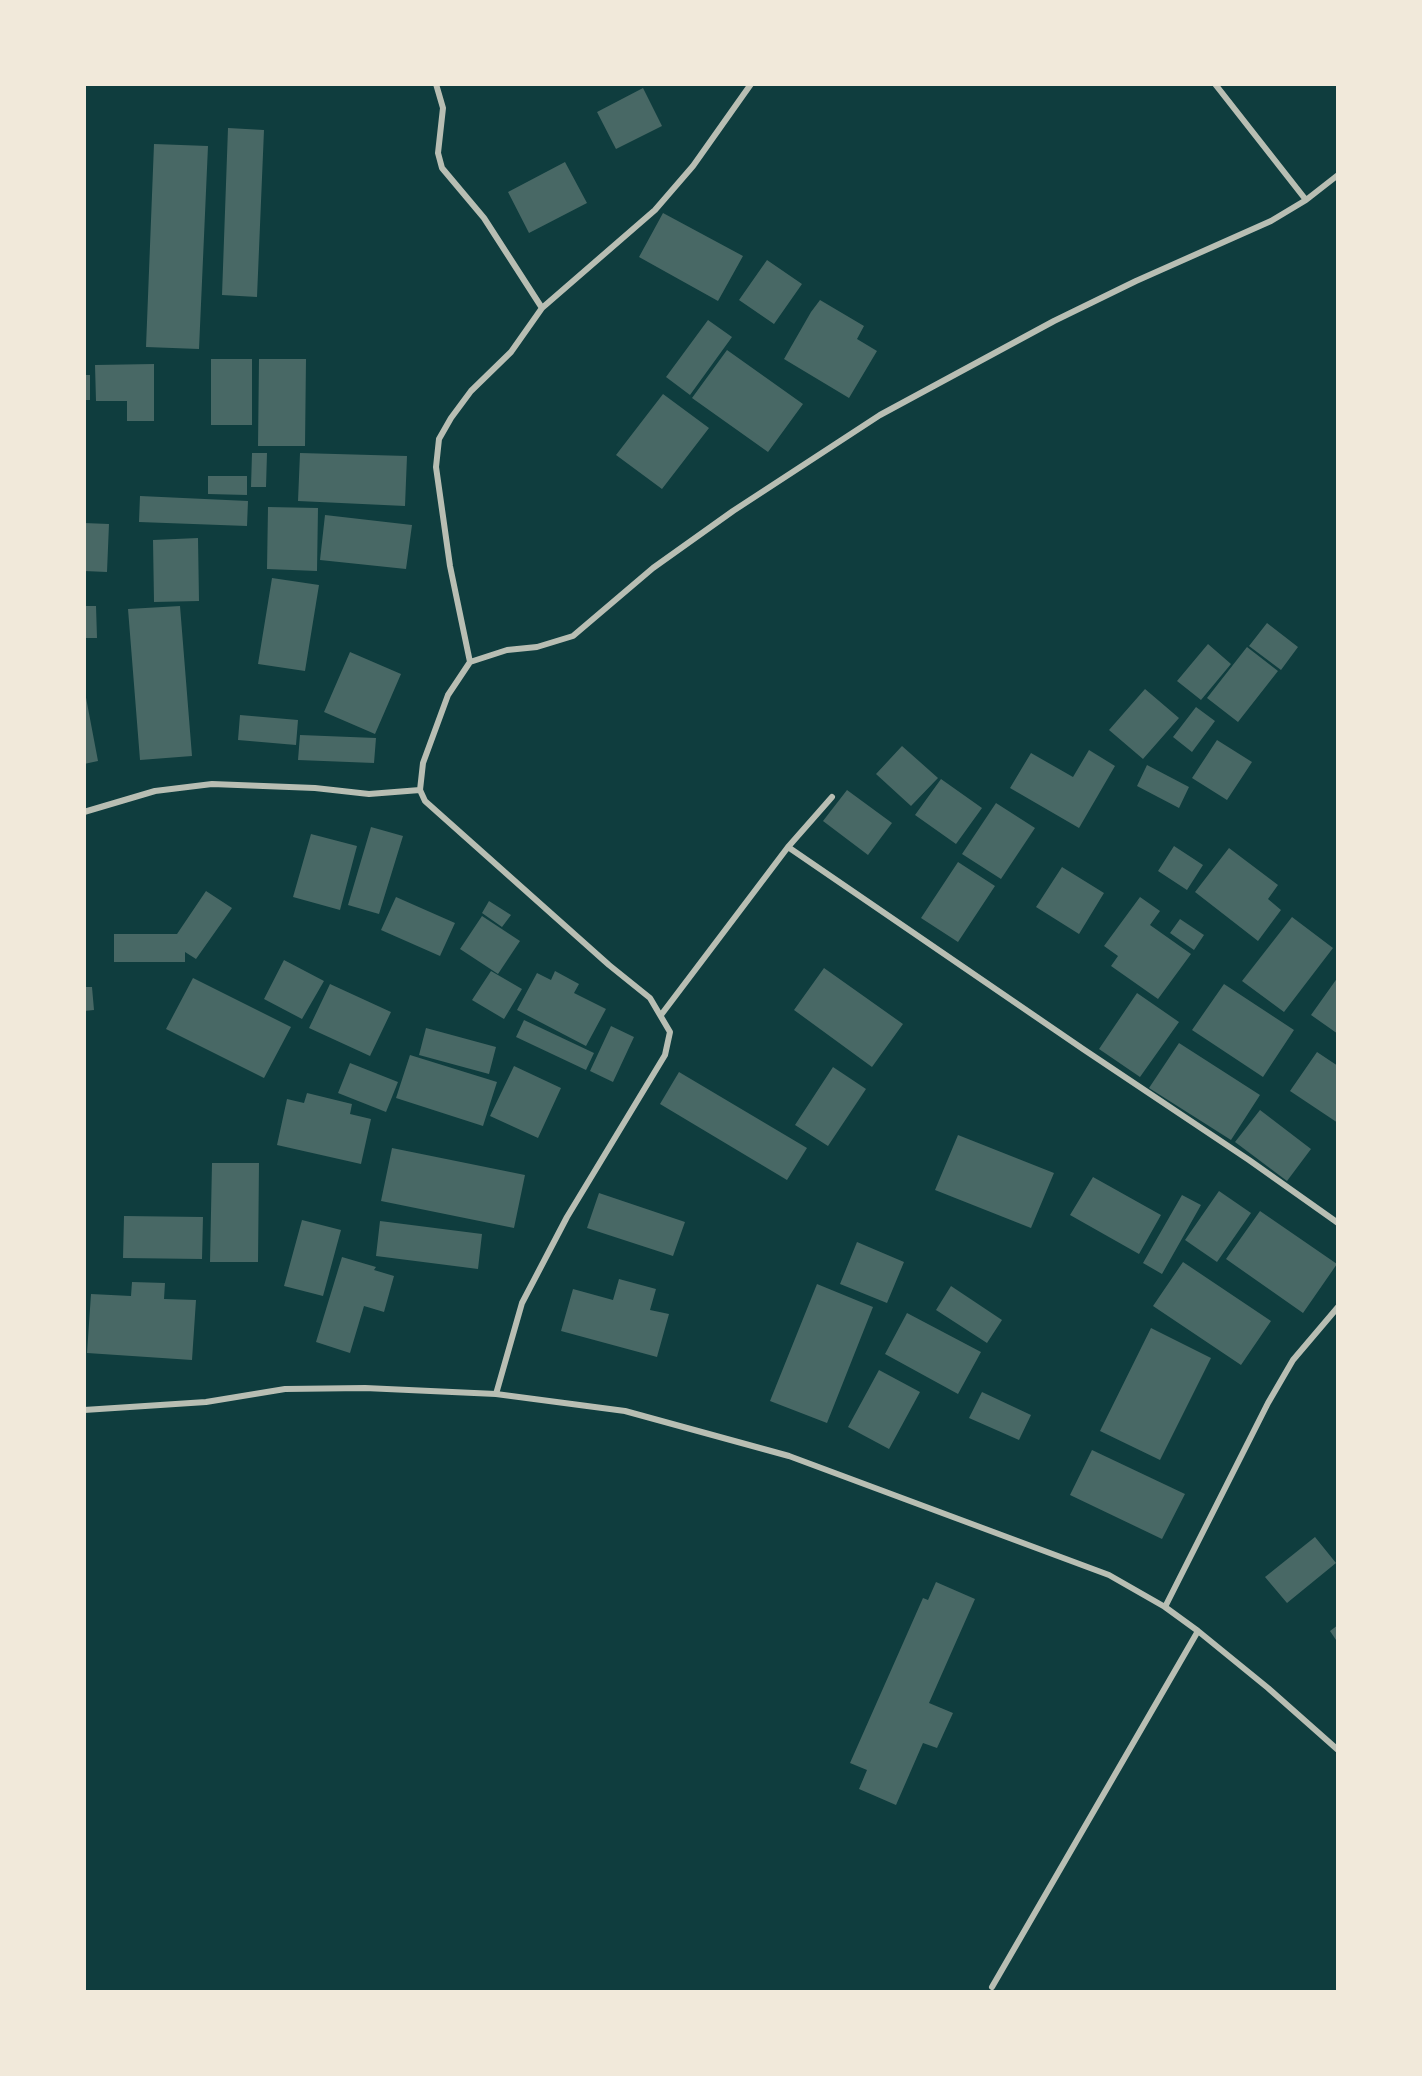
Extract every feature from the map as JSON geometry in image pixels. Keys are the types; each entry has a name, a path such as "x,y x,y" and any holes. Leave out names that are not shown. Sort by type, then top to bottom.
{"street":[{"path":"436,84 443,108 438,153 442,168 484,218 542,308"},
{"path":"470,662 450,566 436,467 439,439 450,418 471,391 511,352 542,308 655,210 693,166 751,84"},
{"path":"1215,84 1306,200"},
{"path":"496,1394 522,1303 567,1217 664,1055 670,1032 650,998 609,965 424,801 420,790 423,763 448,695 470,662 507,650 537,647 573,636 653,568 733,511 880,415 1054,321 1136,281 1271,221 1306,200 1338,175"},
{"path":"84,812 155,791 212,784 315,788 369,794 420,790"},
{"path":"661,1015 788,847 832,797"},
{"path":"788,847 1338,1223"},
{"path":"1165,1607 1268,1403 1288,1369 1338,1306"},
{"path":"84,1410 206,1402 285,1389 365,1388 496,1394 625,1411 789,1456 1109,1575 1165,1607 1198,1631 1268,1688 1338,1750"},
{"path":"992,1987 1198,1631"}],"building":[{"path":"643,88 662,126 616,149 597,112"},
{"path":"228,128 264,130 257,297 222,295"},
{"path":"154,144 208,146 199,349 146,347"},
{"path":"565,162 587,203 529,233 508,192"},
{"path":"663,213 743,256 718,301 639,257"},
{"path":"767,260 802,284 774,324 739,300"},
{"path":"820,300 864,326 857,339 877,351 849,398 784,359"},
{"path":"708,320 732,337 690,395 666,377"},
{"path":"727,350 803,404 768,452 692,398"},
{"path":"211,359 252,359 252,425 211,425"},
{"path":"259,359 306,359 305,446 258,446"},
{"path":"154,364 154,421 127,421 127,401 96,401 95,365"},
{"path":"84,375 90,375 90,400 84,400"},
{"path":"663,394 709,428 662,489 616,455"},
{"path":"252,453 267,453 266,487 251,487"},
{"path":"300,453 407,456 405,506 298,501"},
{"path":"208,476 247,476 247,495 208,494"},
{"path":"140,496 248,501 247,526 139,522"},
{"path":"268,507 318,508 317,571 267,569"},
{"path":"325,515 412,525 406,569 320,560"},
{"path":"84,523 109,524 107,572 84,571"},
{"path":"198,538 199,601 154,602 153,540"},
{"path":"272,578 319,585 305,671 258,664"},
{"path":"84,606 96,606 97,638 84,638"},
{"path":"180,606 192,756 140,760 128,609"},
{"path":"1267,623 1298,647 1281,670 1249,646"},
{"path":"1208,644 1231,664 1201,700 1177,681"},
{"path":"1247,647 1278,671 1238,722 1207,698"},
{"path":"350,652 401,674 375,734 324,712"},
{"path":"84,687 98,761 84,764"},
{"path":"1145,689 1179,718 1143,759 1109,730"},
{"path":"1196,707 1215,721 1192,752 1173,737"},
{"path":"240,715 298,720 296,745 238,740"},
{"path":"300,735 376,738 374,763 298,760"},
{"path":"1217,740 1252,762 1227,800 1192,778"},
{"path":"902,746 938,778 911,806 876,774"},
{"path":"1089,750 1115,766 1079,828 1010,788 1031,753 1073,777"},
{"path":"1147,765 1189,787 1179,808 1137,786"},
{"path":"941,779 982,808 956,844 915,815"},
{"path":"847,790 892,823 868,855 823,821"},
{"path":"996,803 1035,828 1001,879 962,854"},
{"path":"371,827 403,836 379,914 348,905"},
{"path":"311,834 357,846 340,910 293,897"},
{"path":"1174,846 1203,865 1187,890 1158,871"},
{"path":"1229,848 1278,885 1268,899 1281,910 1258,941 1195,892"},
{"path":"958,862 995,886 958,942 921,918"},
{"path":"1062,867 1104,893 1079,934 1036,907"},
{"path":"206,891 232,908 196,959 185,952 185,962 114,962 114,934 177,934"},
{"path":"396,897 455,923 440,956 381,930"},
{"path":"1140,897 1160,911 1150,925 1191,954 1158,999 1111,966 1118,956 1104,946"},
{"path":"489,901 511,915 502,927 482,913"},
{"path":"482,916 520,941 498,974 460,949"},
{"path":"1292,917 1333,948 1284,1012 1242,981"},
{"path":"1180,919 1204,935 1194,950 1170,933"},
{"path":"284,960 324,981 302,1019 264,999"},
{"path":"824,968 903,1024 872,1067 794,1010"},
{"path":"491,971 522,989 504,1019 472,1000"},
{"path":"555,971 579,984 574,993 606,1009 586,1046 517,1010 537,973 551,980"},
{"path":"1338,977 1338,1034 1311,1015"},
{"path":"193,978 291,1027 264,1078 166,1029"},
{"path":"330,984 391,1012 370,1056 309,1028"},
{"path":"1224,984 1294,1030 1263,1077 1192,1030"},
{"path":"84,987 92,987 94,1010 84,1011"},
{"path":"1137,993 1179,1022 1140,1077 1099,1049"},
{"path":"524,1020 594,1053 586,1070 516,1037"},
{"path":"611,1026 634,1037 613,1082 590,1071"},
{"path":"426,1028 496,1047 489,1074 419,1055"},
{"path":"1179,1043 1260,1095 1231,1140 1149,1088"},
{"path":"1317,1052 1338,1066 1338,1123 1290,1091"},
{"path":"410,1055 497,1082 483,1126 396,1098"},
{"path":"350,1063 398,1082 386,1112 338,1093"},
{"path":"514,1066 561,1088 538,1138 490,1116"},
{"path":"833,1067 866,1089 828,1146 795,1125"},
{"path":"679,1072 807,1148 787,1180 660,1104"},
{"path":"307,1093 352,1104 350,1114 371,1119 361,1164 277,1145 287,1099 304,1103"},
{"path":"1260,1110 1311,1149 1287,1181 1235,1142"},
{"path":"958,1135 1054,1173 1031,1228 935,1190"},
{"path":"392,1148 525,1175 514,1228 381,1201"},
{"path":"212,1163 259,1163 258,1262 210,1262"},
{"path":"1093,1177 1161,1215 1139,1254 1070,1215"},
{"path":"1219,1191 1251,1213 1217,1262 1185,1240"},
{"path":"599,1193 685,1222 673,1256 587,1228"},
{"path":"1182,1195 1201,1205 1162,1274 1143,1263"},
{"path":"1260,1211 1337,1264 1303,1313 1226,1259"},
{"path":"124,1216 203,1217 202,1259 123,1258"},
{"path":"302,1220 341,1230 323,1296 284,1286"},
{"path":"380,1221 482,1234 478,1269 376,1256"},
{"path":"857,1242 904,1262 887,1303 840,1284"},
{"path":"342,1257 376,1267 374,1270 394,1276 384,1312 364,1306 350,1353 316,1342"},
{"path":"1183,1262 1271,1321 1241,1365 1153,1306"},
{"path":"619,1279 656,1289 650,1310 669,1314 657,1357 561,1331 573,1289 613,1300"},
{"path":"132,1282 165,1283 164,1299 196,1300 192,1360 87,1353 91,1294 131,1296"},
{"path":"817,1284 873,1307 827,1423 770,1401"},
{"path":"951,1286 1002,1320 987,1343 936,1310"},
{"path":"907,1313 981,1352 958,1394 885,1354"},
{"path":"1151,1328 1211,1358 1160,1460 1100,1431"},
{"path":"879,1370 920,1392 889,1449 848,1427"},
{"path":"982,1392 1031,1415 1019,1440 969,1418"},
{"path":"1092,1450 1185,1494 1162,1539 1070,1495"},
{"path":"1315,1537 1336,1563 1287,1603 1265,1577"},
{"path":"936,1582 975,1599 929,1703 953,1713 937,1748 923,1743 896,1805 859,1789 867,1770 850,1763 923,1598 928,1600"},
{"path":"1338,1625 1338,1643 1330,1631"}]}
